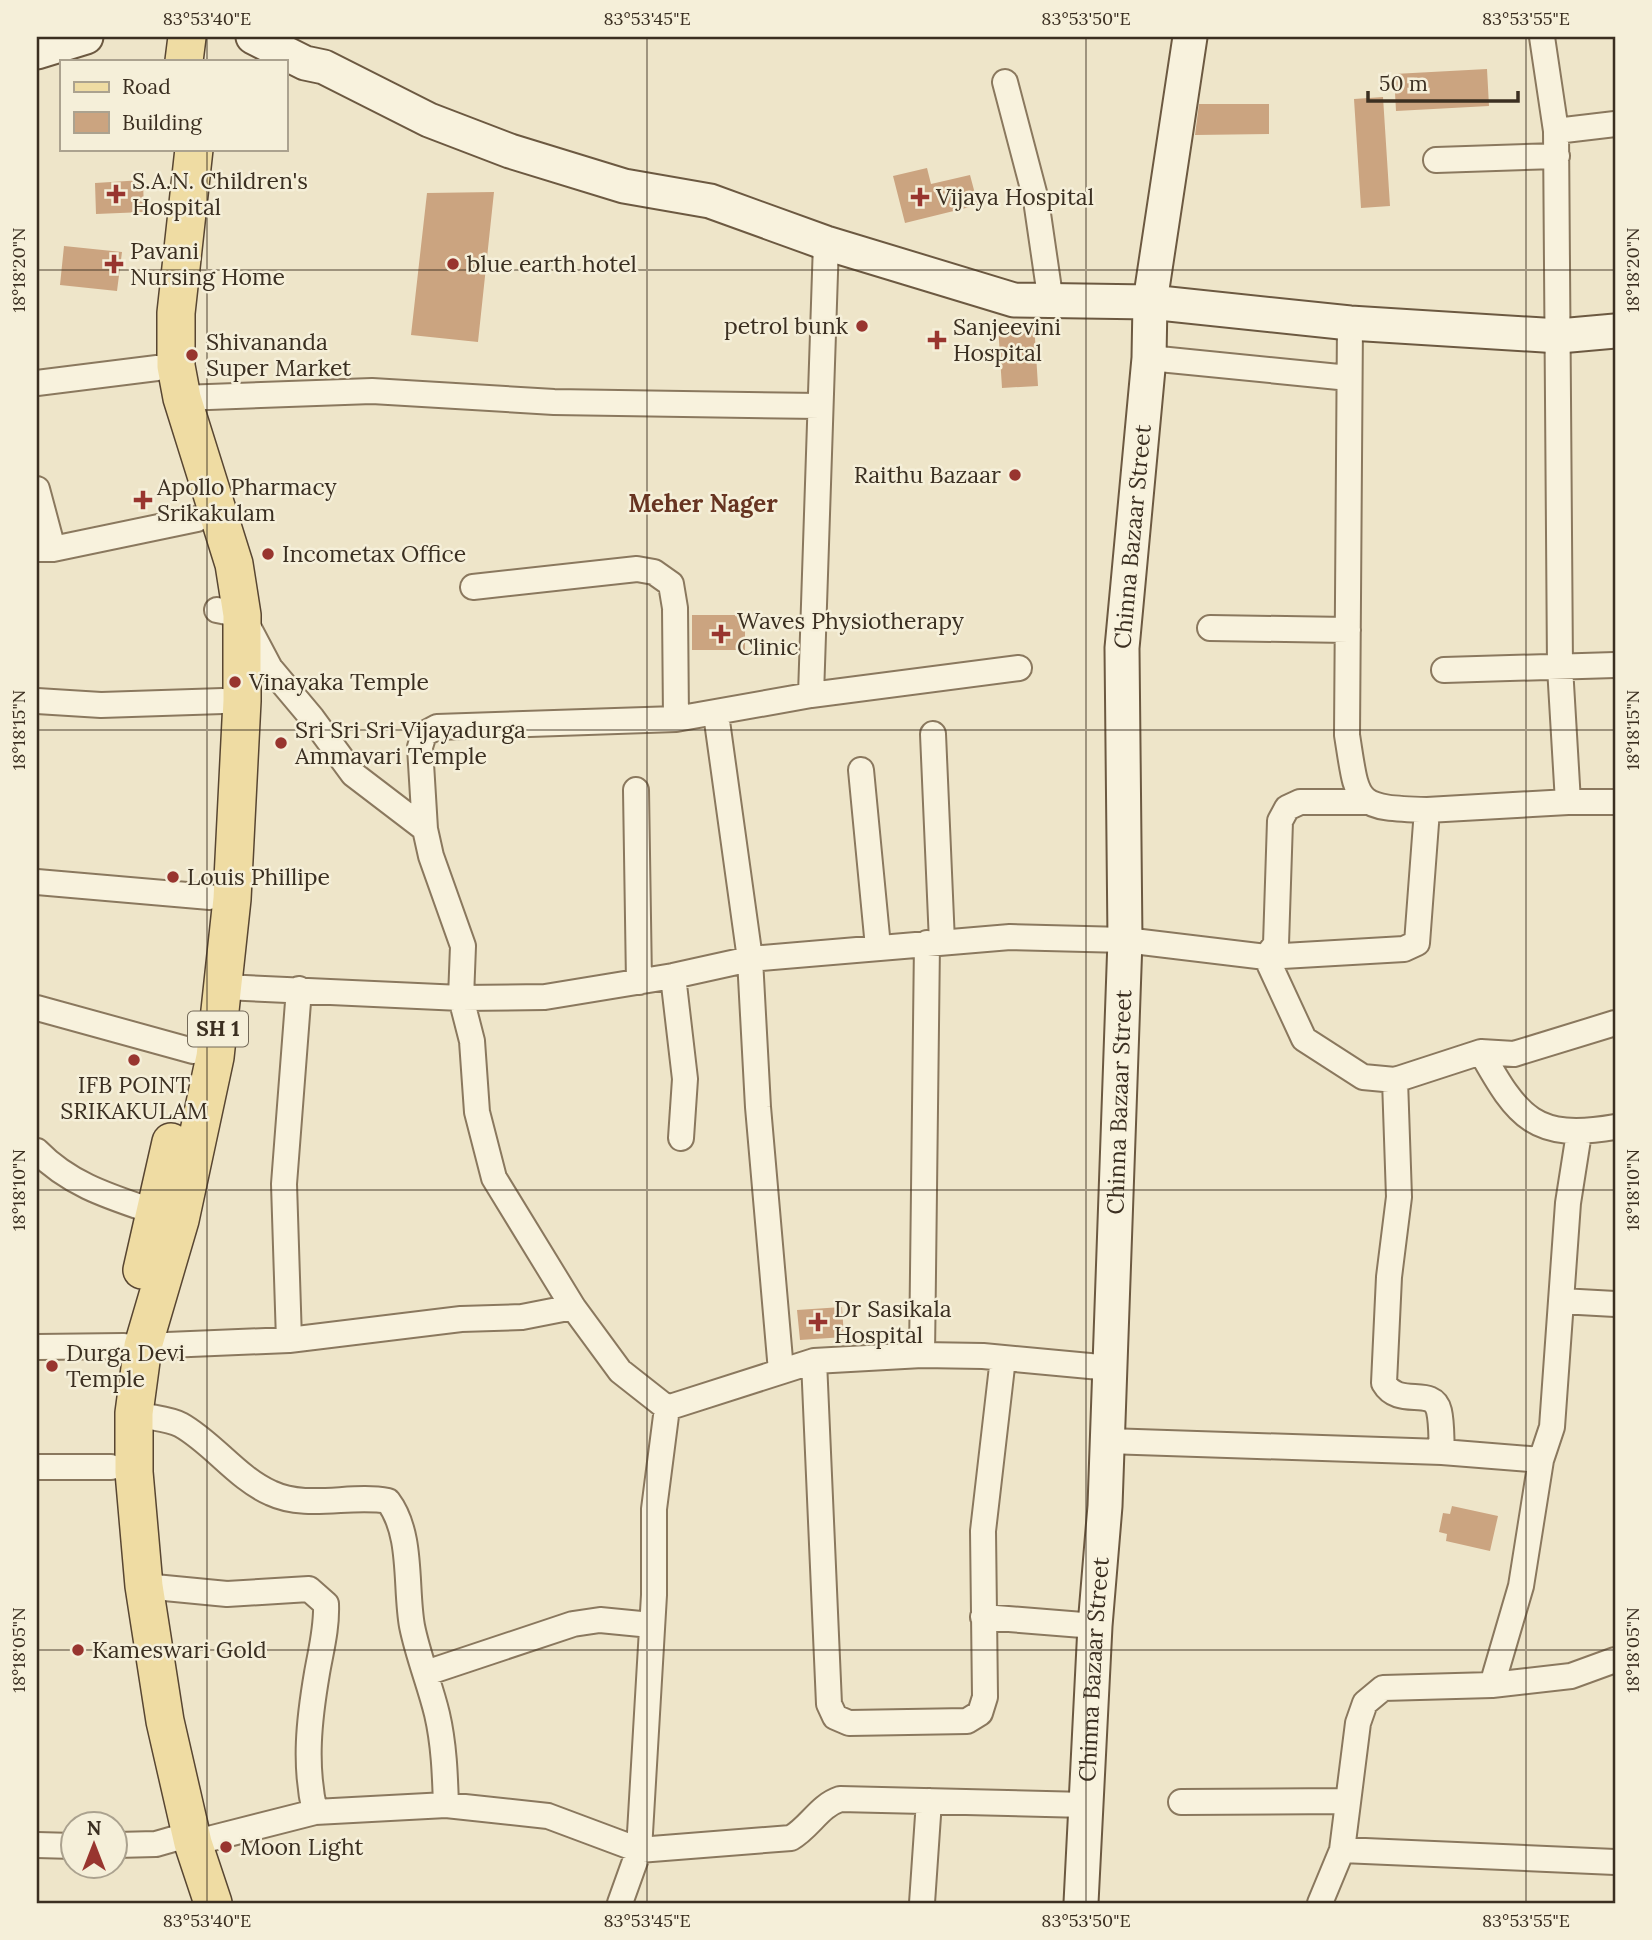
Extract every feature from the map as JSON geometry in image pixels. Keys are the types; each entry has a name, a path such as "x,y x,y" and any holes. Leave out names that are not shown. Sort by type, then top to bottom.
{"main road":[{"path":"184,60 187,37"},
{"path":"204,60 205,37"},
{"name":"SH 1","path":"176,150 155,325 157,368 197,519 229,613 242,701 224,988 215,1057 180,1220 115,1401 111,1467 113,1523 122,1589 185,1841 213,1903"},
{"name":"SH 1","path":"194,150 176,313 176,366 182,398 234,564 229,613 221,637 223,701 210,897 193,1051 155,1212 134,1346 134,1472 144,1586 194,1903"}],"street":[{"path":"37,52 86,37"},
{"path":"253,37 305,63 324,66 429,120 510,151 624,186 710,201 826,243 1014,300 1051,303 1150,302 1350,323 1559,335 1615,331"},
{"path":"290,37 312,52 324,66"},
{"name":"Chinna Bazaar Street","path":"1081,1903 1095,1626 1105,1506 1125,940 1122,648 1149,358 1150,302 1190,37"},
{"path":"1542,37 1556,131 1557,156 1560,667 1568,802"},
{"path":"1005,82 1036,200 1051,303"},
{"path":"1556,131 1615,124"},
{"path":"1436,160 1557,156"},
{"path":"811,695 826,243"},
{"path":"1350,323 1348,735 1355,787 1367,802"},
{"path":"1149,358 1349,378"},
{"path":"37,383 157,368"},
{"path":"182,398 372,391 554,402 820,406"},
{"path":"37,489 45,549 197,519"},
{"path":"474,587 637,569 654,572 671,584 675,608 676,719"},
{"path":"229,613 353,774 425,829"},
{"path":"1210,628 1348,630"},
{"path":"1444,670 1615,665"},
{"path":"667,1408 620,1371 573,1307 494,1178 477,1112 472,1041 461,998 463,946 431,856 425,829 420,747 424,734 437,727 676,719 811,695 1019,668"},
{"path":"37,701 101,705 223,701"},
{"path":"716,714 750,959 758,1107 781,1371"},
{"path":"922,1354 934,942 933,734"},
{"path":"861,771 878,947"},
{"path":"636,790 639,982"},
{"path":"1266,957 1276,944 1280,821 1287,808 1300,802 1367,802 1382,809 1427,810 1568,802 1615,803"},
{"path":"224,988 299,989 461,998 545,997 673,976 750,959 1010,937 1125,940 1266,957 1404,949 1417,943 1427,810"},
{"path":"37,881 210,897"},
{"path":"1266,957 1304,1039 1363,1077 1395,1080 1481,1052 1514,1054 1615,1023"},
{"path":"673,976 685,1079 681,1138"},
{"path":"289,1340 284,1184 299,989"},
{"path":"37,1008 193,1051"},
{"path":"1481,1052 1505,1094 1519,1110 1541,1125 1579,1133 1615,1127"},
{"path":"1395,1080 1399,1197 1389,1277 1384,1383 1390,1393 1398,1397 1424,1397 1433,1400 1439,1409 1442,1452"},
{"path":"1492,1685 1521,1587 1541,1460 1552,1427 1568,1202 1579,1133"},
{"path":"37,1151 53,1168 88,1189 155,1212"},
{"path":"1561,1301 1615,1304"},
{"path":"37,1347 289,1340 461,1319 522,1317 573,1307"},
{"path":"667,1408 814,1361 922,1354 1111,1368"},
{"path":"814,1361 830,1704 835,1717 849,1723 967,1721 980,1713 985,1697 983,1531 1003,1358"},
{"path":"620,1903 639,1850 651,1625 654,1509 667,1408"},
{"path":"134,1413 178,1424 272,1494 297,1499 345,1501 370,1498 388,1501 397,1513 412,1627 426,1673 445,1763 446,1805"},
{"path":"1107,1441 1442,1452 1541,1460"},
{"path":"37,1467 111,1467"},
{"path":"144,1586 227,1594 309,1590 326,1604 327,1623 309,1720 308,1781 315,1812"},
{"path":"983,1617 1095,1626"},
{"path":"426,1673 573,1624 600,1620 651,1625"},
{"path":"1320,1903 1342,1850 1358,1723 1364,1703 1383,1688 1492,1685 1571,1676 1615,1660"},
{"path":"130,1845 185,1841 315,1812 446,1805 548,1816 639,1850 791,1838 804,1831 828,1803 840,1799 1086,1805"},
{"path":"922,1903 929,1801"},
{"path":"1181,1802 1348,1801"},
{"path":"37,1846 60,1846"},
{"path":"1342,1850 1615,1862"}],"building":[{"path":"1487,69 1489,106 1396,111 1394,74"},
{"path":"1383,97 1390,206 1361,208 1354,99"},
{"path":"1199,104 1269,104 1269,134 1195,135"},
{"path":"927,168 931,184 970,175 978,205 905,223 893,176"},
{"path":"143,180 144,212 96,214 95,183"},
{"name":"blue earth hotel","path":"494,192 478,342 411,335 427,193"},
{"path":"64,246 122,252 117,291 60,285"},
{"path":"1034,322 1038,386 1002,388 998,325"},
{"path":"692,615 745,615 745,650 692,650"},
{"path":"842,1307 844,1337 800,1340 797,1310"},
{"path":"1452,1506 1498,1516 1490,1551 1446,1541 1447,1534 1439,1532 1443,1513 1450,1514"}],"place":[{"name":"S.A.N. Children's Hospital","path":"116,194"},
{"name":"Vijaya Hospital","path":"920,197"},
{"name":"Pavani Nursing Home","path":"114,264"},
{"name":"blue earth hotel","path":"453,264"},
{"name":"petrol bunk","path":"862,326"},
{"name":"Sanjeevini Hospital","path":"937,340"},
{"name":"Shivananda Super Market","path":"192,355"},
{"name":"Raithu Bazaar","path":"1015,475"},
{"name":"Apollo Pharmacy Srikakulam","path":"143,500"},
{"name":"Incometax Office","path":"268,554"},
{"name":"Waves Physiotherapy Clinic","path":"721,634"},
{"name":"Vinayaka Temple","path":"235,682"},
{"name":"Sri Sri Sri Vijayadurga Ammavari Temple","path":"281,743"},
{"name":"Louis Phillipe","path":"173,877"},
{"name":"IFB POINT SRIKAKULAM","path":"134,1060"},
{"name":"Dr Sasikala Hospital","path":"818,1322"},
{"name":"Durga Devi Temple","path":"52,1366"},
{"name":"Kameswari Gold","path":"78,1650"},
{"name":"Moon Light","path":"226,1847"}],"district":[{"name":"Meher Nager","path":"703,504"}]}
